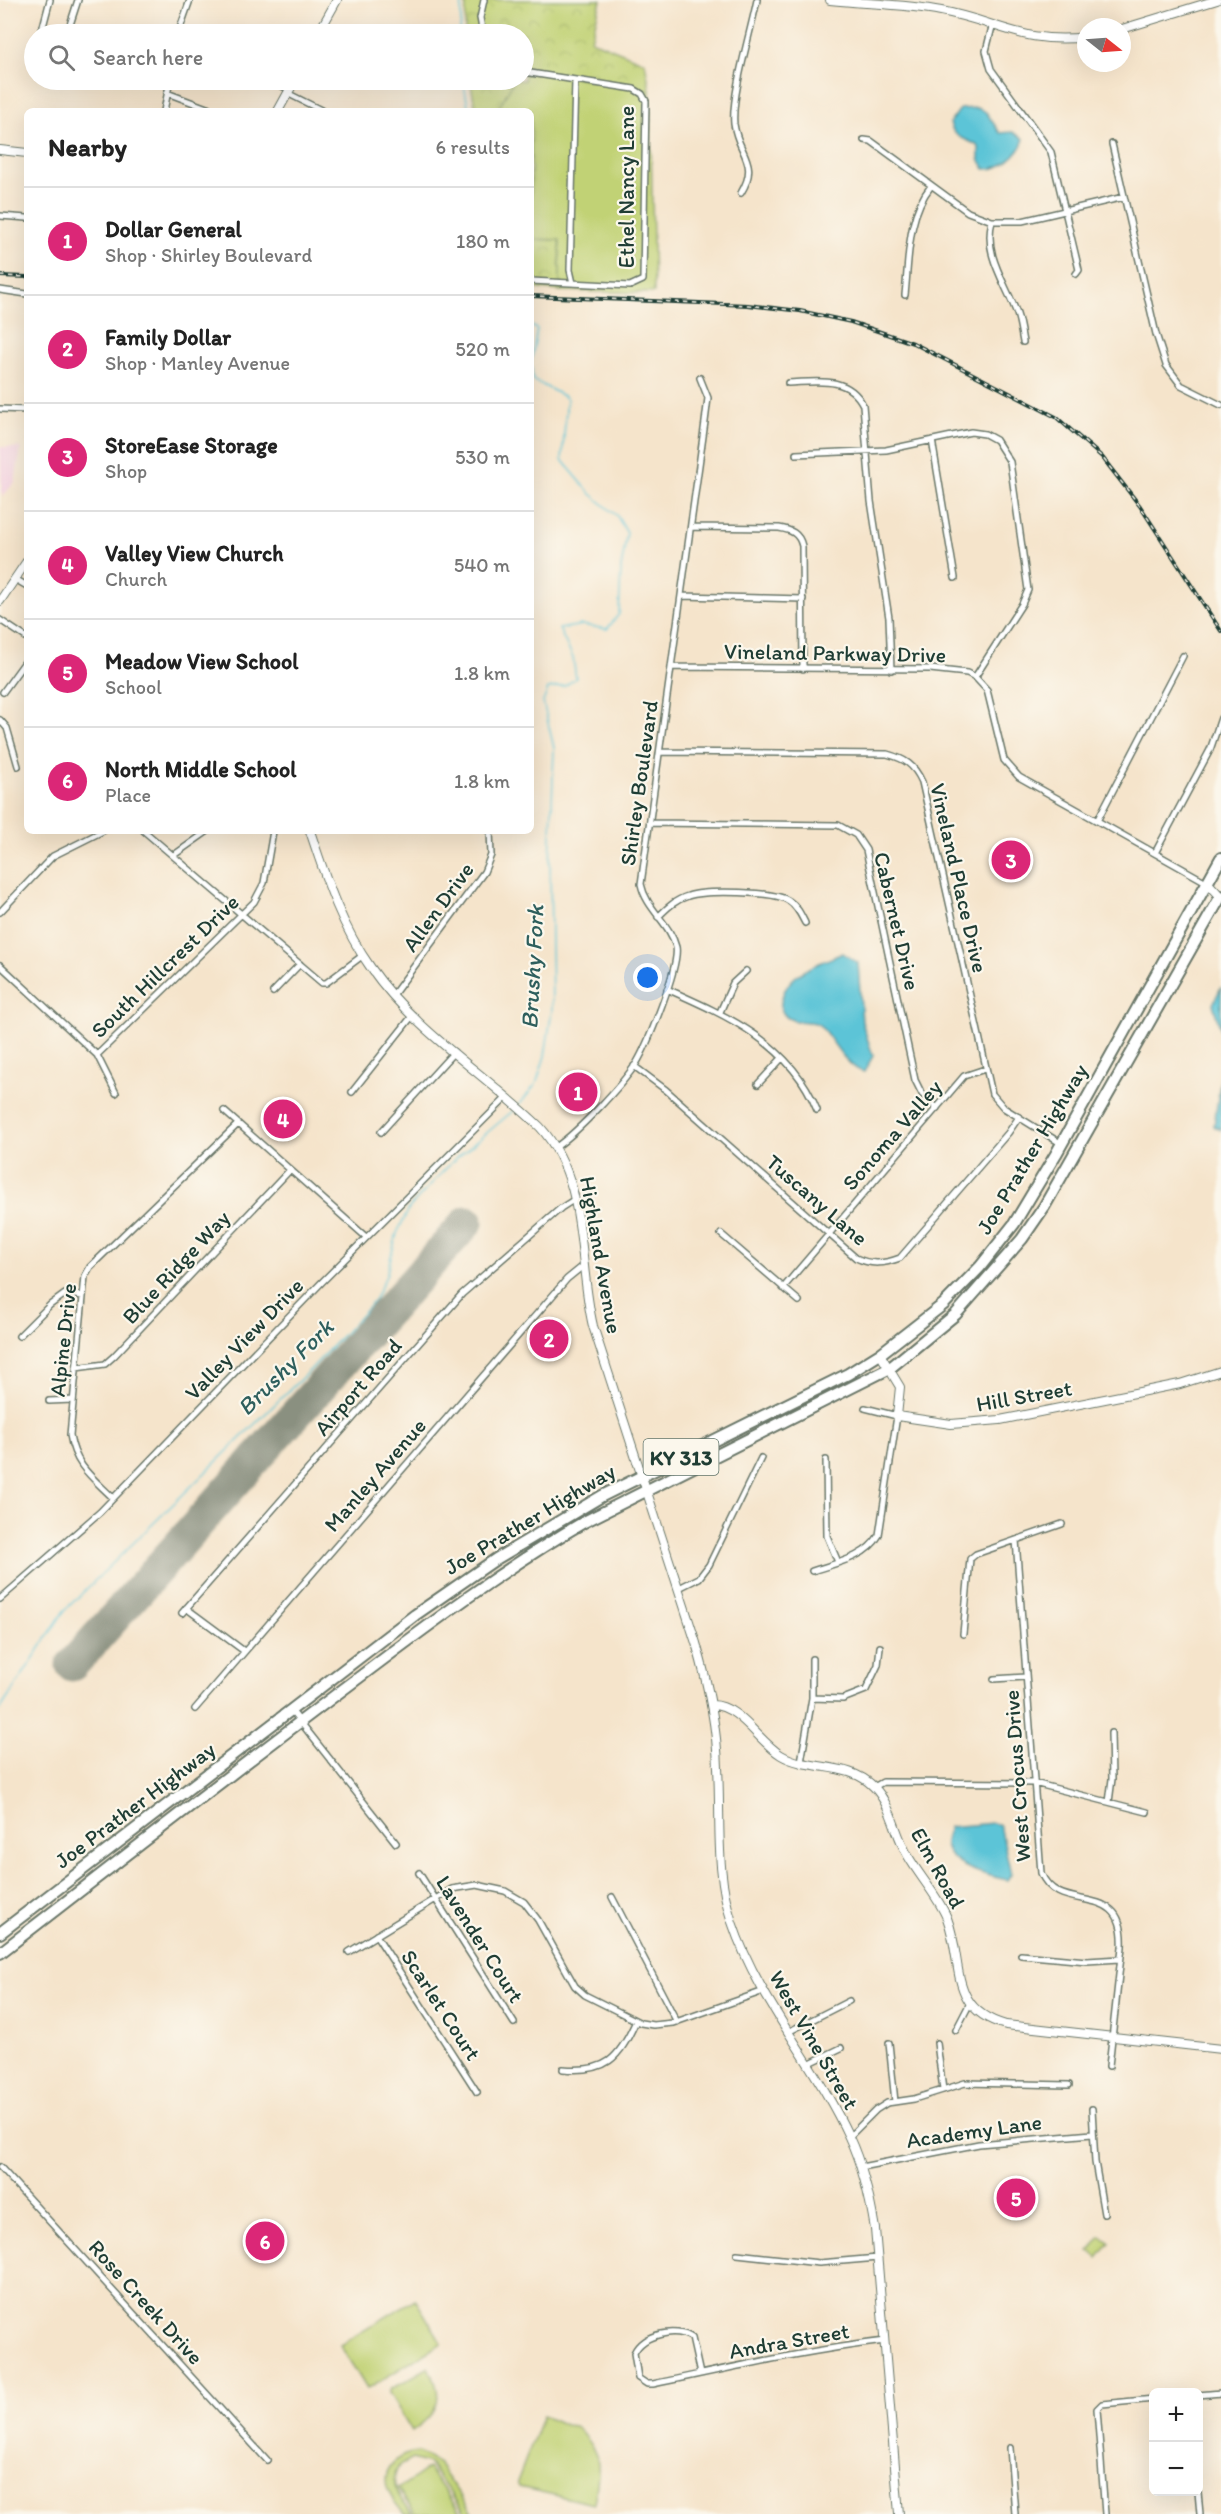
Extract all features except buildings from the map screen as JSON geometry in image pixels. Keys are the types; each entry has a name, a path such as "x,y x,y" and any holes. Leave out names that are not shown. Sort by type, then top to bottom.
{"highway":[{"name":"Joe Prather Highway","path":"0,1933 415,1615 487,1565 571,1513 815,1392 880,1354 931,1316 980,1267 1023,1210 1221,858"},
{"name":"Joe Prather Highway","path":"0,1953 300,1721 438,1618 536,1551 584,1522 890,1368 957,1314 1022,1239 1044,1207 1221,896"}],"main road":[{"path":"324,24 337,0"},
{"path":"830,0 936,10 1043,39 1077,37"},
{"path":"1131,26 1216,0"},
{"path":"280,108 288,91"},
{"path":"0,150 24,153"},
{"path":"0,601 24,566"},
{"name":"Highland Avenue","path":"311,834 335,902 362,956 413,1016 510,1099 556,1147 567,1170 575,1199 593,1326 679,1588"},
{"path":"1208,883 1221,886"},
{"path":"1208,883 1221,896"},
{"path":"880,1354 900,1387 897,1416"},
{"name":"Hill Street","path":"897,1416 951,1424 1000,1420 1180,1384 1221,1371"},
{"name":"West Vine Street","path":"679,1588 703,1666 712,1705 717,1736 719,1841 723,1887 736,1933 764,1991 849,2137 861,2167 871,2206 878,2258 899,2514"},
{"name":"Elm Road","path":"712,1705 723,1707 781,1755 801,1762 849,1772 874,1787 887,1806 908,1856 946,1916 953,1939 958,1977 970,2003"},
{"path":"970,2003 986,2017 1006,2025 1221,2049"}],"street":[{"path":"44,24 50,0"},
{"path":"70,24 78,0"},
{"path":"182,24 190,0"},
{"path":"481,24 480,18 484,0"},
{"path":"741,193 749,180 750,170 737,135 734,112 757,0"},
{"path":"992,27 986,51 991,69 1052,152 1076,251 1079,270 1076,274"},
{"path":"534,74 575,81 570,270 573,283 534,281"},
{"name":"Ethel Nancy Lane","path":"573,283 630,286 643,280 646,101 642,94 634,89 575,81"},
{"path":"164,108 167,90"},
{"path":"288,91 318,108"},
{"path":"167,93 207,108"},
{"path":"864,140 871,141 968,212 992,221 1022,221 1124,197"},
{"path":"1112,144 1166,365 1181,385 1221,405"},
{"path":"905,296 914,215 931,186"},
{"path":"0,216 24,218"},
{"path":"992,221 988,236 992,257 1018,316 1023,342"},
{"path":"0,290 24,294"},
{"name":"Shirley Boulevard","path":"556,1147 634,1066 675,966 676,950 670,932 644,898 641,884 708,398 700,378"},
{"path":"788,383 833,382 855,392 865,414 871,501 889,618 891,670"},
{"path":"0,409 24,410"},
{"path":"796,454 886,450 971,432 984,434 1002,446 1010,462 1028,590 1022,604 975,677"},
{"path":"932,440 955,578"},
{"path":"692,526 772,528 792,531 800,538 802,546 803,669"},
{"path":"15,579 24,584"},
{"path":"682,596 803,599"},
{"path":"0,620 24,636"},
{"path":"1096,821 1183,656"},
{"path":"3,692 24,663"},
{"name":"Vineland Parkway Drive","path":"672,667 956,670 975,677 990,698 1004,760 1011,770 1053,798 1208,883"},
{"path":"1155,853 1210,750 1221,718"},
{"path":"0,720 7,728 18,766"},
{"name":"Vineland Place Drive","path":"660,752 887,754 905,759 911,764 922,782 992,1094 1004,1108 1062,1144"},
{"name":"Cabernet Drive","path":"650,823 837,825 856,835 866,850 915,1080 922,1094 937,1108"},
{"path":"0,912 53,856 97,834"},
{"path":"148,834 300,964 326,983 362,956"},
{"path":"174,855 204,834"},
{"name":"South Hillcrest Drive","path":"97,1055 242,915 262,890 272,834"},
{"name":"Allen Drive","path":"393,995 484,872 491,855 490,834"},
{"path":"658,917 673,902 698,893 774,895 789,900 799,910 805,923"},
{"path":"273,992 300,964"},
{"path":"0,965 97,1055 116,1093"},
{"path":"720,1012 733,984 746,971"},
{"path":"667,989 720,1012 746,1027 782,1058 807,1086 817,1110"},
{"path":"352,1092 413,1016"},
{"path":"381,1132 454,1052"},
{"path":"758,1084 782,1058"},
{"name":"Tuscany Lane","path":"634,1066 666,1090 828,1234 865,1263 889,1262 900,1258 1008,1133 1019,1117"},
{"name":"Sonoma Valley","path":"783,1288 964,1076 985,1069"},
{"name":"Valley View Drive","path":"0,1599 68,1542 113,1498 366,1237 510,1099"},
{"path":"224,1111 366,1237"},
{"name":"Alpine Drive","path":"113,1498 81,1467 73,1454 70,1435 85,1276 90,1267 238,1124"},
{"name":"Blue Ridge Way","path":"76,1368 105,1364 114,1356 290,1170"},
{"name":"Airport Road","path":"244,1651 184,1610 462,1294 561,1208 575,1199"},
{"path":"721,1234 799,1301"},
{"name":"Manley Avenue","path":"195,1709 567,1279 583,1266"},
{"path":"19,1336 50,1305 65,1294 82,1296"},
{"path":"49,1401 74,1400"},
{"path":"812,1571 872,1547 879,1535 897,1416 865,1408"},
{"path":"679,1588 699,1578 710,1565 761,1458"},
{"path":"826,1460 826,1536 838,1562"},
{"path":"963,1634 970,1559 976,1554 1062,1524"},
{"name":"West Crocus Drive","path":"1016,1540 1040,1867 1043,1879 1050,1888 1060,1894 1100,1902 1113,1912 1121,1928 1109,2066"},
{"path":"812,1698 843,1699 866,1690 878,1665 880,1647"},
{"path":"801,1762 812,1698 812,1659"},
{"path":"994,1679 1026,1677"},
{"path":"291,1710 396,1843"},
{"path":"1109,1802 1112,1779 1111,1733"},
{"path":"874,1787 883,1782 1034,1783 1147,1812"},
{"name":"Lavender Court","path":"419,1873 514,2023"},
{"path":"349,1952 458,1887 477,1885 498,1888 518,1898 538,1920 575,1986 585,1995 636,2021 653,2025 677,2022 764,1991"},
{"path":"612,1897 677,2022"},
{"name":"Scarlet Court","path":"376,1935 477,2092"},
{"path":"1021,1955 1087,1961 1120,1959"},
{"path":"788,2032 849,2001"},
{"path":"956,2030 970,2003"},
{"path":"563,2069 599,2067 609,2063 620,2052 636,2021"},
{"path":"889,2043 895,2102"},
{"path":"936,2043 943,2090"},
{"path":"808,2064 841,2048"},
{"path":"849,2137 876,2110 895,2102 914,2099 965,2083 1069,2085"},
{"path":"1092,2109 1092,2134 1104,2214"},
{"name":"Academy Lane","path":"861,2167 979,2144 1092,2134"},
{"name":"Rose Creek Drive","path":"0,2167 267,2460"},
{"path":"737,2254 819,2263 878,2258"},
{"name":"Andra Street","path":"700,2374 692,2338 684,2333 658,2336 641,2343 634,2353 636,2372 647,2384 885,2341"},
{"path":"1203,2395 1221,2393"},
{"path":"1105,2514 1097,2409 1102,2404 1149,2399"},
{"path":"1010,2448 1015,2514"},
{"path":"1198,2496 1200,2514"}],"shaded area":[{"path":"0,447 21,448 15,482 2,497"}],"green space":[{"path":"466,0 601,0 591,40 645,62 650,90 534,70 534,24 465,24"},
{"path":"534,70 650,90 654,293 560,291 560,240 534,239 534,108 499,108 509,90 534,90"},
{"path":"472,90 509,90 499,108 475,108"},
{"path":"534,239 560,240 560,291 534,288"},
{"path":"1101,2236 1110,2243 1098,2258 1089,2251"},
{"path":"415,2299 442,2343 367,2389 340,2345"},
{"path":"429,2367 437,2387 437,2403 429,2417 412,2431 389,2393 391,2389"},
{"path":"543,2415 565,2425 575,2426 591,2445 598,2462 594,2504 519,2487 517,2482"},
{"path":"419,2452 438,2464 473,2514 465,2514 429,2464 412,2459 399,2466 394,2479 397,2492 412,2514 404,2514 389,2493 387,2475 393,2463 398,2459"},
{"path":"428,2468 461,2514 415,2514 398,2489"}],"water":[{"path":"977,108 986,112 1000,133 1013,132 1024,139 1014,156 991,169 985,169 979,159 979,147 958,136 950,123 960,109"},
{"path":"843,953 858,963 862,1022 873,1056 864,1072 846,1060 820,1026 813,1022 790,1019 781,1009 784,992 796,976 814,965"},
{"path":"1221,987 1221,1031 1213,1004"},
{"path":"1221,1076 1221,1130 1214,1126"},
{"path":"993,1823 1000,1825 1011,1874 1007,1880 962,1865 948,1853 945,1845 949,1827"}],"waterway":[{"name":"Brushy Fork","path":"461,24 462,0"},
{"name":"Brushy Fork","path":"465,90 468,108"},
{"name":"Brushy Fork","path":"534,328 537,329 534,346"},
{"name":"Brushy Fork","path":"520,1104 536,1084 545,1056 552,1010 550,864 554,748 543,702 548,689 565,686 576,678 573,658 559,629 582,625 607,629 619,614 621,568 627,533 617,516 591,494 562,460 567,398 534,381"},
{"name":"Brushy Fork","path":"0,1710 64,1611 311,1369 374,1301 386,1276 397,1233 410,1207 452,1162 514,1110"}],"runway":[{"path":"72,1665 467,1222"}],"railway":[{"path":"0,276 24,277"},
{"path":"534,296 748,305 800,311 851,322 913,343 1056,417 1102,457 1140,506 1221,631"}],"place":[{"name":"StoreEase Storage","path":"1011,860"},
{"name":"Dollar General","path":"578,1092"},
{"name":"Valley View Church","path":"283,1119"},
{"name":"Family Dollar","path":"549,1339"},
{"name":"Meadow View School","path":"1016,2198"},
{"name":"North Middle School","path":"265,2241"}]}
